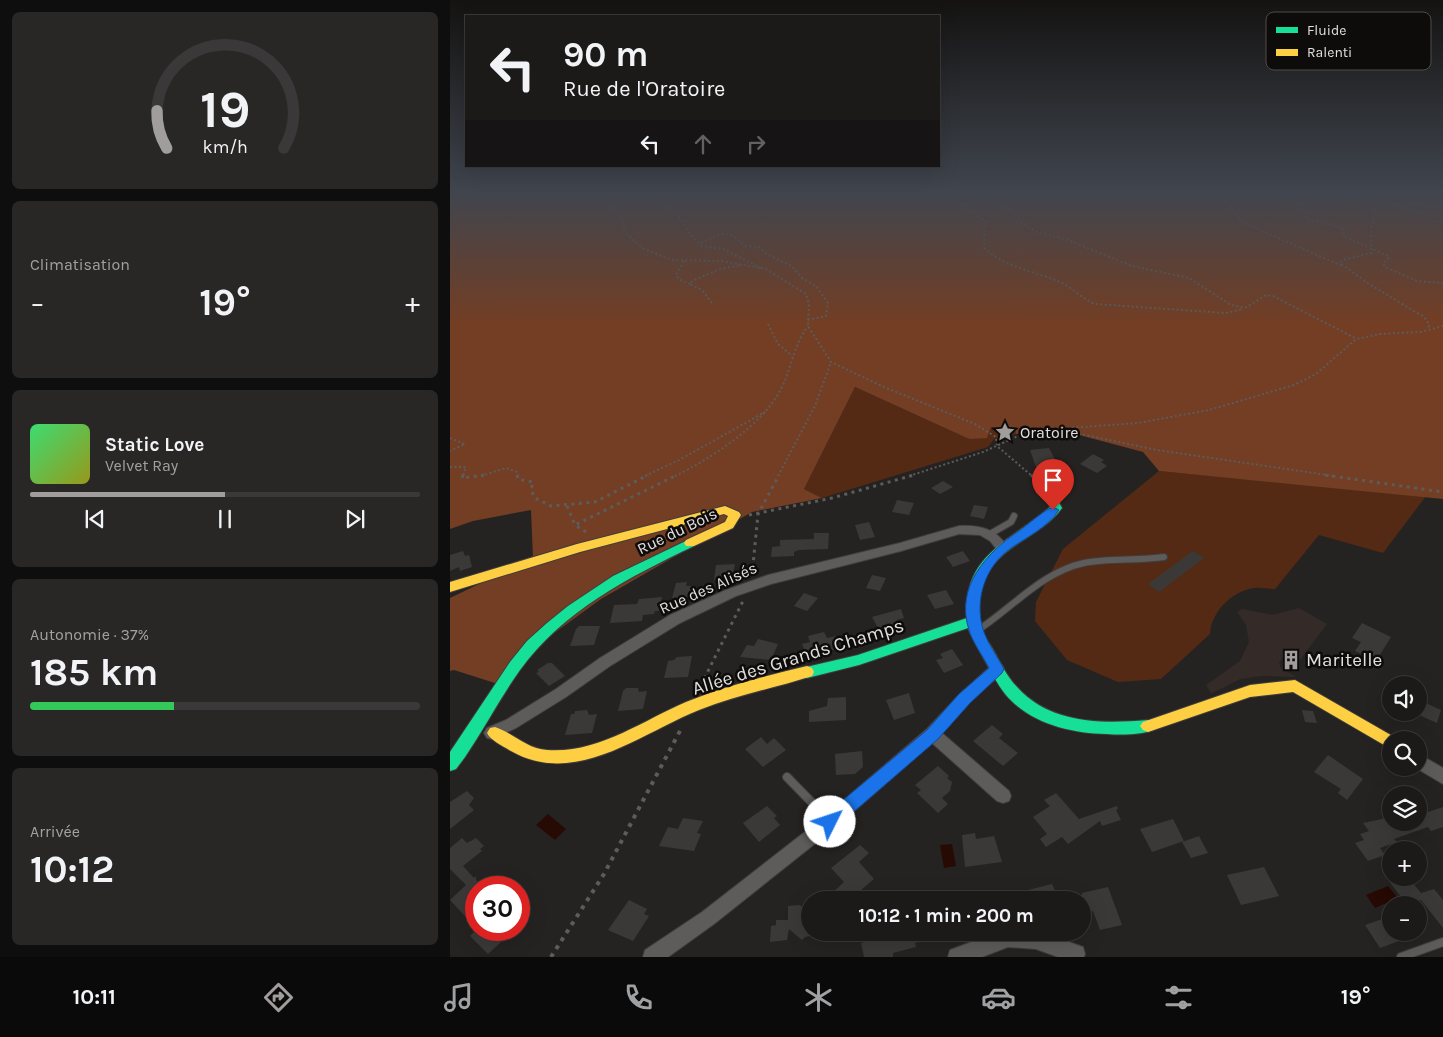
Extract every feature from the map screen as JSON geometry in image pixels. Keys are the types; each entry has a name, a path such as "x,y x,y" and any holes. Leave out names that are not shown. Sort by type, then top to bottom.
{"street":[{"path":"1046,489 1056,508 1045,519 1002,548 978,577 973,598 975,626 997,669 1013,693 1038,714 1072,725 1108,730 1150,726 1250,690 1295,686 1382,737"},
{"name":"Rue du Bois","path":"450,587 606,541 726,510 735,515 728,524 654,559 576,605 525,653 506,678 476,730 450,764"},
{"name":"Rue des Alisés","path":"495,734 675,619 749,586 959,530 974,529 990,534"},
{"path":"990,534 1002,548"},
{"name":"Allée des Grands Champs","path":"495,734 530,754 548,757 572,756 592,750 692,707 748,686 859,660 966,622 975,626"},
{"path":"652,957 708,918 830,822 932,734 965,698 997,669"},
{"path":"476,730 495,734"},
{"path":"932,734 1003,796"},
{"path":"1427,766 1443,777"},
{"path":"957,957 1008,938 1036,940 1076,954"}],"lane":[{"path":"990,534 1011,522 1014,516"},
{"path":"975,626 1070,567 1096,561 1141,561 1164,558"},
{"path":"787,777 830,822"},
{"path":"1401,957 1443,942"}],"path":[{"path":"627,235 651,252 671,260 722,261 766,270"},
{"path":"689,235 701,243 702,246 723,249 766,270 806,294 809,304 808,326 831,362 974,424 996,437 997,446 1046,489"},
{"path":"701,243 720,235"},
{"path":"731,235 745,246 758,247 768,255 792,266 802,278 816,286 828,303 826,316 807,320"},
{"path":"984,235 984,247 993,257 1062,284 1083,299 1095,304 1226,313 1245,308 1267,294 1276,296 1315,317 1335,325 1356,339"},
{"path":"1047,235 1068,240 1132,266 1189,278 1231,305 1245,308"},
{"path":"1272,235 1346,268 1424,317 1429,324 1429,329"},
{"path":"1344,235 1345,237 1388,256 1389,258 1382,263 1385,267 1417,281 1443,283"},
{"path":"1346,268 1341,261 1372,253 1371,235"},
{"path":"684,261 676,274 680,280 704,293 712,303"},
{"path":"690,284 709,273 746,265"},
{"path":"768,324 778,344 792,356"},
{"path":"575,525 695,466 751,427 765,412 788,375 792,356 799,338 808,326"},
{"path":"758,514 832,498 937,468 1016,437 1055,429 1138,423 1179,417 1294,385 1316,374 1356,339 1380,334 1421,332 1443,326"},
{"path":"551,957 579,917 625,838 692,707 749,586 752,578 758,514 815,406 831,362"},
{"path":"450,467 466,467 462,478 474,478 506,468 517,472 518,479 533,482 531,490 536,498 551,506 595,502 681,459 765,412"},
{"path":"1055,429 1157,450 1443,492"},
{"path":"450,438 465,444 450,451"},
{"path":"567,506 575,525 589,533 601,533 606,541"}],"shaded area":[{"path":"450,235 1443,235 1443,499 1159,471 1143,452 1053,428 1016,434 1015,430 991,427 987,438 969,439 855,387 804,489 822,498 752,512 601,599 550,636 498,684 454,670 450,671 450,598 533,558 531,510 473,521 450,529"},
{"path":"855,387 969,439 990,427 1015,430 1016,434 994,439 988,447 822,498 804,489"},
{"path":"1159,471 1426,496 1383,553 1319,535 1275,589 1256,588 1246,590 1238,593 1224,604 1214,618 1210,634 1161,679 1118,682 1067,660 1035,621 1036,602 1063,549"},
{"path":"1299,608 1327,624 1300,660 1286,654 1279,663 1281,668 1296,677 1261,676 1240,679 1211,694 1206,685 1240,661 1249,642 1246,625 1237,612 1242,609 1273,615"},
{"path":"548,814 566,829 555,840 536,825"},
{"path":"952,844 956,866 944,868 940,845"},
{"path":"1388,886 1396,896 1382,896 1382,905 1375,908 1366,895"}],"building":[{"path":"1049,448 1058,465 1036,467 1030,450"},
{"path":"1093,454 1104,460 1101,462 1107,466 1097,473 1080,464"},
{"path":"943,481 953,487 940,494 931,488"},
{"path":"897,500 914,503 909,515 892,512"},
{"path":"974,505 988,507 984,519 970,516"},
{"path":"869,522 875,537 860,540 855,525"},
{"path":"814,533 829,533 828,549 799,550 794,552 794,556 771,557 772,547 780,546 780,540 814,539"},
{"path":"463,551 465,556 469,555 472,567 460,571 459,567 450,571 450,555"},
{"path":"963,551 970,561 953,567 946,557"},
{"path":"1193,551 1204,558 1159,592 1148,584"},
{"path":"735,564 732,579 714,580 716,565"},
{"path":"872,575 886,578 880,591 866,588"},
{"path":"687,582 686,586 695,586 693,597 672,598 676,583"},
{"path":"946,590 954,604 935,609 927,595"},
{"path":"804,593 818,598 807,611 794,606"},
{"path":"662,597 659,611 655,611 654,614 643,615 642,621 610,623 614,605 637,604 639,599"},
{"path":"901,609 904,618 897,620 900,626 880,632 872,617"},
{"path":"1362,623 1391,637 1376,661 1355,651 1361,642 1352,638"},
{"path":"579,626 600,626 594,645 570,646 576,629"},
{"path":"824,632 827,638 836,636 840,648 807,657 802,644 810,642 808,636"},
{"path":"758,639 778,644 771,660 740,657 747,645 754,646"},
{"path":"952,649 963,665 944,673 936,660 943,658 940,654"},
{"path":"692,656 688,677 664,678 668,661 674,660 677,657"},
{"path":"548,663 552,663 565,676 549,686 536,673 539,672 537,670"},
{"path":"626,688 638,688 639,692 647,691 643,709 618,711 623,691"},
{"path":"909,693 915,713 894,720 886,700"},
{"path":"846,697 846,720 809,722 809,711 827,706 828,698"},
{"path":"1427,704 1441,710 1437,723 1427,719"},
{"path":"587,710 589,715 597,714 592,733 565,735 571,714 574,714 575,711"},
{"path":"1302,710 1313,711 1317,723 1305,722"},
{"path":"992,725 1003,734 999,738 1018,753 1003,766 973,741"},
{"path":"761,737 767,744 774,738 786,750 763,767 745,749"},
{"path":"862,751 863,767 855,774 836,775 835,754"},
{"path":"1328,755 1363,779 1347,800 1338,793 1341,789 1314,772"},
{"path":"938,766 949,776 947,778 952,782 950,791 942,798 948,804 938,813 917,793 921,790 915,785"},
{"path":"467,791 474,798 469,805 474,810 450,829 450,802"},
{"path":"1056,793 1079,819 1117,806 1118,809 1116,810 1121,820 1102,826 1100,821 1068,844 1062,837 1046,847 1040,839 1047,834 1033,817 1050,806 1044,800"},
{"path":"767,806 777,816 774,818 780,825 759,842 743,823"},
{"path":"1443,807 1443,827 1431,831 1428,827 1427,811 1428,812"},
{"path":"683,818 703,821 697,833 701,834 694,851 659,846 668,827 678,829"},
{"path":"1173,819 1184,841 1152,852 1140,829"},
{"path":"1382,819 1382,831 1417,831 1394,839 1396,841 1382,841 1382,847 1380,848 1382,856 1368,861 1355,843 1364,840 1360,834 1369,831 1363,823"},
{"path":"975,833 976,839 994,836 1002,862 965,867 962,835"},
{"path":"1199,836 1208,853 1191,858 1182,842"},
{"path":"462,838 467,843 476,838 484,846 480,849 482,851 463,866 472,876 465,876 465,884 450,869 450,848"},
{"path":"860,845 869,853 859,862 874,879 860,891 834,891 844,882 831,868"},
{"path":"1264,867 1279,896 1241,905 1227,875"},
{"path":"1052,884 1055,891 1024,891"},
{"path":"465,886 465,916 450,900"},
{"path":"1393,886 1415,886 1421,893 1434,889 1443,900 1443,928 1427,908 1427,896 1400,896"},
{"path":"1108,887 1122,925 1100,930 1093,911 1091,912 1091,891"},
{"path":"629,900 647,909 644,914 649,916 633,941 608,930"},
{"path":"788,906 801,906 801,939 789,929 787,940 770,942 771,926 776,925 776,920 788,920"},
{"path":"1382,919 1382,941 1399,941 1380,948 1365,925"},
{"path":"475,941 502,941 488,954"},
{"path":"869,941 922,941 915,943 916,947 893,953 893,957 864,957 861,943"}],"traffic: fast":[{"path":"1046,489 1056,508 1002,549 992,558 978,578 974,590 973,604 973,618 977,634 999,673 1013,693 1027,705 1042,714 1059,721 1094,728 1148,726"},
{"path":"450,764 515,666 551,626 572,609 618,580 690,543"},
{"path":"807,672 859,660 974,621"}],"traffic: slow":[{"path":"450,587 577,548 713,513 725,510 735,515 729,525 690,543"},
{"path":"495,733 520,748 539,756 564,757 583,754 621,740 693,706 750,687 807,672"},
{"path":"1148,726 1250,691 1295,686 1382,738"}],"place":[{"name":"Oratoire","path":"1005,432"},
{"name":"Maritelle","path":"1291,660"}],"route":[{"path":"830,822 932,734 965,698 997,669 976,631 973,598 978,577 1002,548 1045,519 1053,510"}]}
